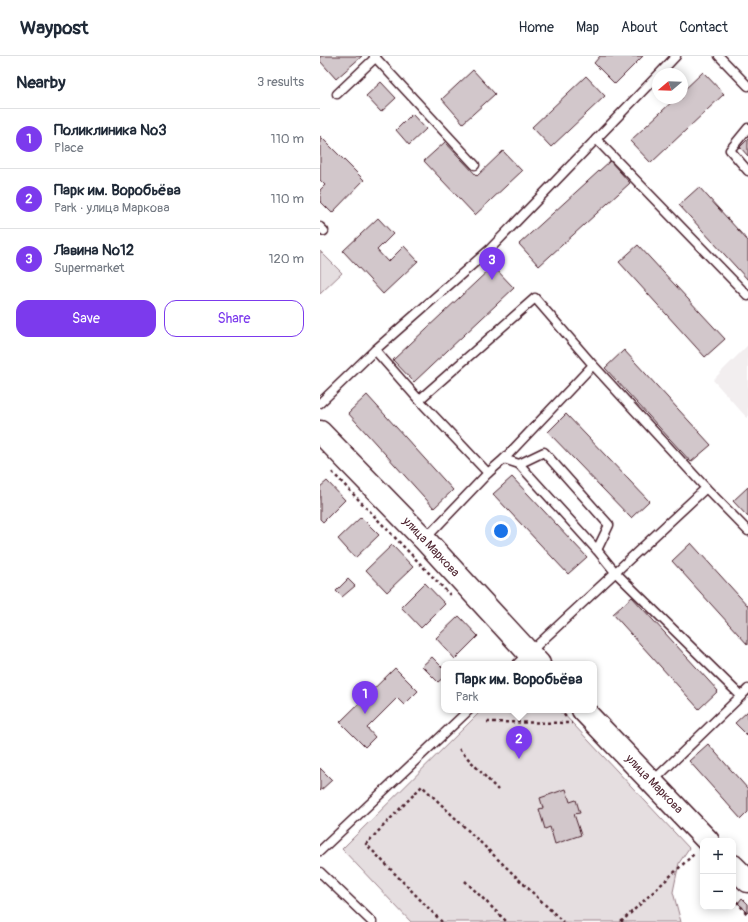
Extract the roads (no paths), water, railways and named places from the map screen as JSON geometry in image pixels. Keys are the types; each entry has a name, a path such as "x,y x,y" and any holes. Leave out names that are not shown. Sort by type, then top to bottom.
{"main road":[{"name":"улица Маркова","path":"320,432 424,539 528,660"},
{"name":"улица Маркова","path":"578,717 652,782 700,844"},
{"path":"736,869 748,881"}],"lane":[{"path":"664,68 676,56"},
{"path":"719,56 748,86"},
{"path":"337,94 375,57 475,165"},
{"path":"320,403 375,350 489,250 652,80"},
{"path":"748,128 730,150 748,171"},
{"path":"596,139 748,296"},
{"path":"419,400 535,298 593,365 706,488 748,531"},
{"path":"375,350 419,400 488,472"},
{"path":"424,539 488,472 504,459 593,365"},
{"path":"519,464 544,452 609,525 597,550"},
{"path":"504,459 519,464 615,572 741,696"},
{"path":"528,660 615,572 706,488"},
{"path":"652,782 748,689"},
{"path":"320,851 466,713"},
{"path":"320,872 372,922"}],"place":[{"name":"Лавина №12","path":"492,280"},
{"name":"Поликлиника №3","path":"365,714"},
{"name":"Парк им. Воробьёва","path":"519,759"}]}
